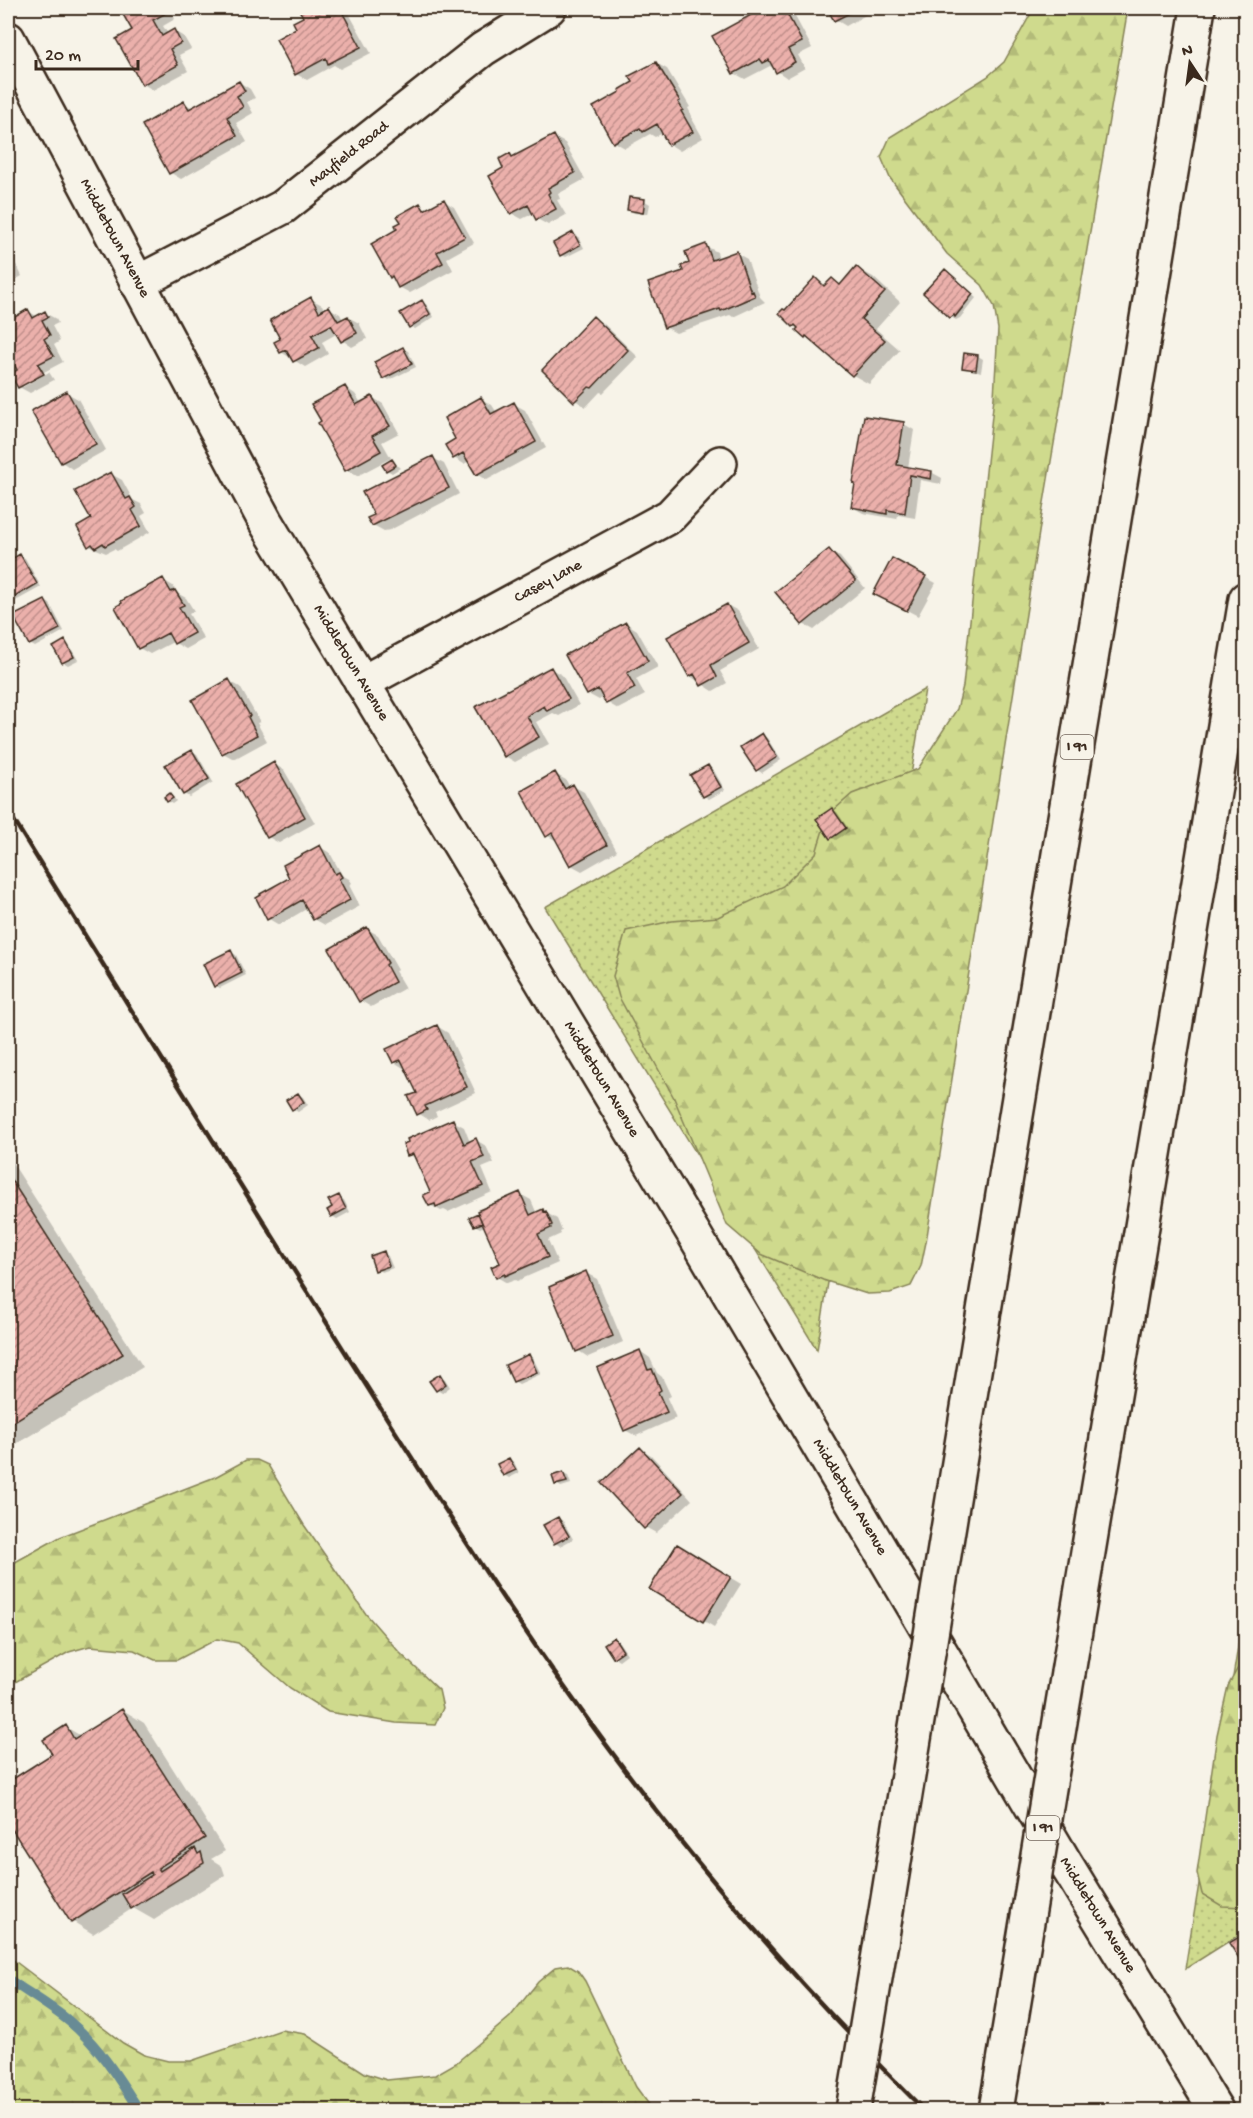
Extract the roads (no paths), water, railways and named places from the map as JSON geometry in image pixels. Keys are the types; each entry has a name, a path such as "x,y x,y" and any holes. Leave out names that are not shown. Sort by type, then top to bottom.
{"main road":[{"name":"Mayfield Road","path":"137,283 283,207 483,49 549,8"},
{"name":"I 91","path":"853,2110 1198,8"},
{"name":"Middletown Avenue","path":"8,39 265,520 694,1234 1064,1861 1216,2110"},
{"name":"Casey Lane","path":"362,683 670,516 720,463"},
{"name":"I 91","path":"996,2110 1245,599"}],"waterway":[{"path":"8,1979 80,2031 108,2063 139,2110"}],"railway":[{"path":"8,811 406,1449 489,1577 576,1703 667,1824 728,1899 824,2007 924,2110"}]}
